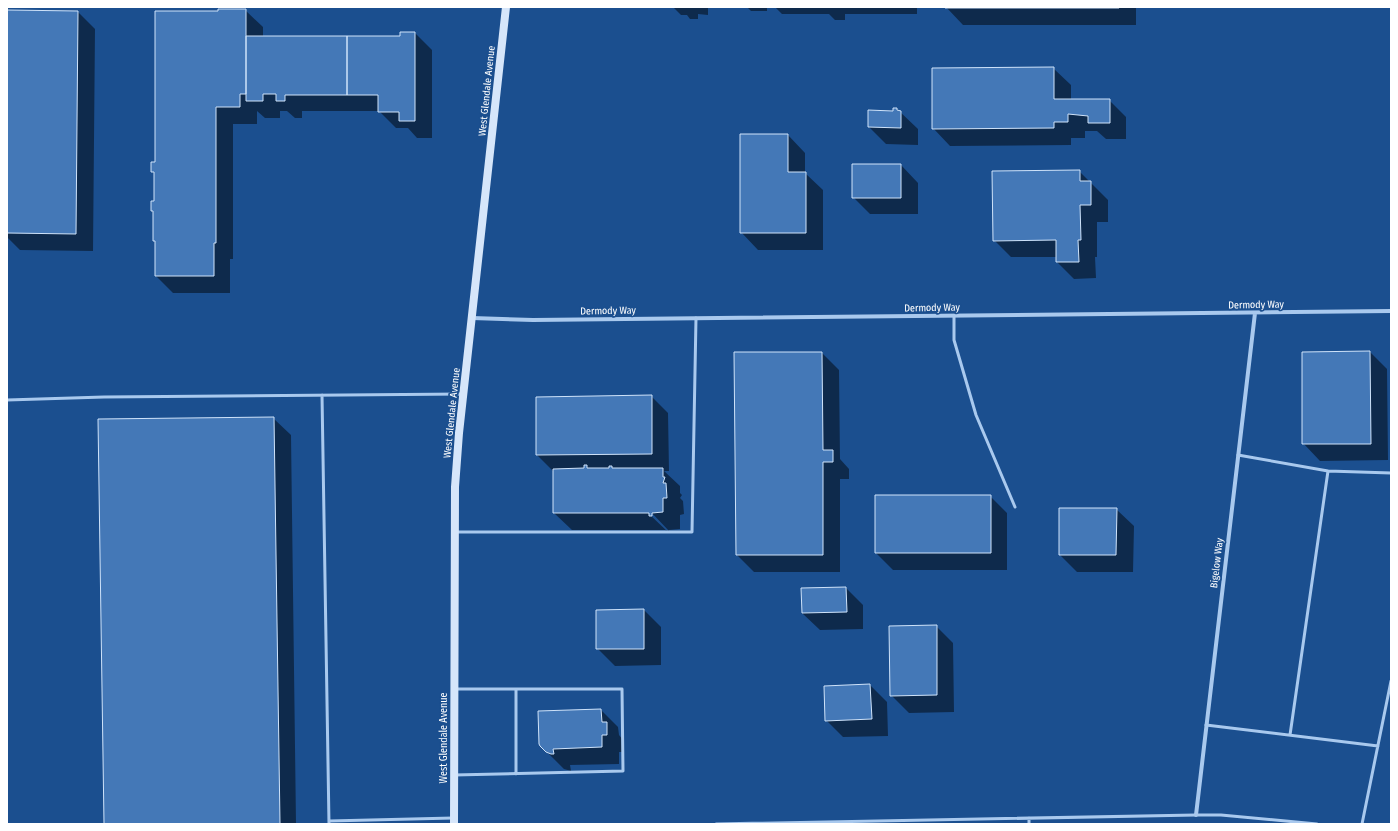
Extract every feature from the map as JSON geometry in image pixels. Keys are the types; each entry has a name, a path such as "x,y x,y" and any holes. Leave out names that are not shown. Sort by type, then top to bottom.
{"main road":[{"name":"West Glendale Avenue","path":"454,821 455,487 463,394 506,7"}],"street":[{"name":"Dermody Way","path":"472,318 534,320 1391,311"},
{"name":"Bigelow Way","path":"1196,815 1255,313"}],"lane":[{"path":"954,316 954,340 976,415 1015,507"},
{"path":"455,532 692,532 696,318"},
{"path":"7,400 104,397 463,394"},
{"path":"322,395 329,822 454,821"},
{"path":"1238,455 1328,471 1391,473"},
{"path":"1290,735 1328,471"},
{"path":"1362,824 1391,681"},
{"path":"454,689 622,689 623,771 454,775"},
{"path":"516,689 516,774"},
{"path":"1206,725 1378,746"},
{"path":"716,824 1221,815 1317,824"},
{"path":"1029,818 1029,824"}],"building":[{"path":"1119,7 1119,8 945,8"},
{"path":"218,9 246,9 246,94 240,94 240,107 216,107 216,243 214,243 214,276 155,276 155,241 153,241 153,211 151,211 151,201 154,201 154,172 151,172 151,162 155,162 155,11 218,11"},
{"path":"7,10 78,11 76,234 7,233"},
{"path":"400,32 415,32 415,121 399,121 399,112 378,112 378,95 347,95 347,36 400,36"},
{"path":"246,36 347,36 347,95 285,95 285,101 276,101 276,94 263,94 263,101 246,101"},
{"path":"1054,67 1054,99 1110,99 1110,123 1088,123 1088,116 1068,114 1068,122 1054,122 1054,128 932,129 932,68"},
{"path":"893,108 897,108 897,110 901,111 901,128 868,127 868,110 893,111"},
{"path":"740,134 788,134 788,172 806,172 806,233 740,233"},
{"path":"852,164 901,164 901,198 852,198"},
{"path":"1080,170 1080,181 1091,181 1091,205 1080,205 1081,240 1078,240 1079,262 1056,262 1056,240 993,241 992,171"},
{"path":"1370,351 1371,444 1302,444 1302,352"},
{"path":"734,352 822,352 823,450 833,450 833,462 823,462 823,555 736,555"},
{"path":"652,395 652,454 536,455 536,397"},
{"path":"274,417 280,824 104,824 98,419"},
{"path":"584,465 587,465 587,468 609,468 609,466 612,466 612,468 663,468 663,477 665,477 663,483 666,483 667,498 663,498 663,512 652,513 652,516 649,516 649,513 553,513 553,469 584,468"},
{"path":"875,495 991,495 991,553 875,553"},
{"path":"1059,508 1117,508 1116,555 1059,555"},
{"path":"846,587 847,612 802,613 801,588"},
{"path":"644,609 644,649 596,649 596,610"},
{"path":"937,625 937,695 890,696 889,626"},
{"path":"870,684 872,719 825,721 824,686"},
{"path":"601,709 602,722 607,722 607,735 602,735 602,747 553,749 554,754 551,754 546,752 540,746 538,711"}]}
